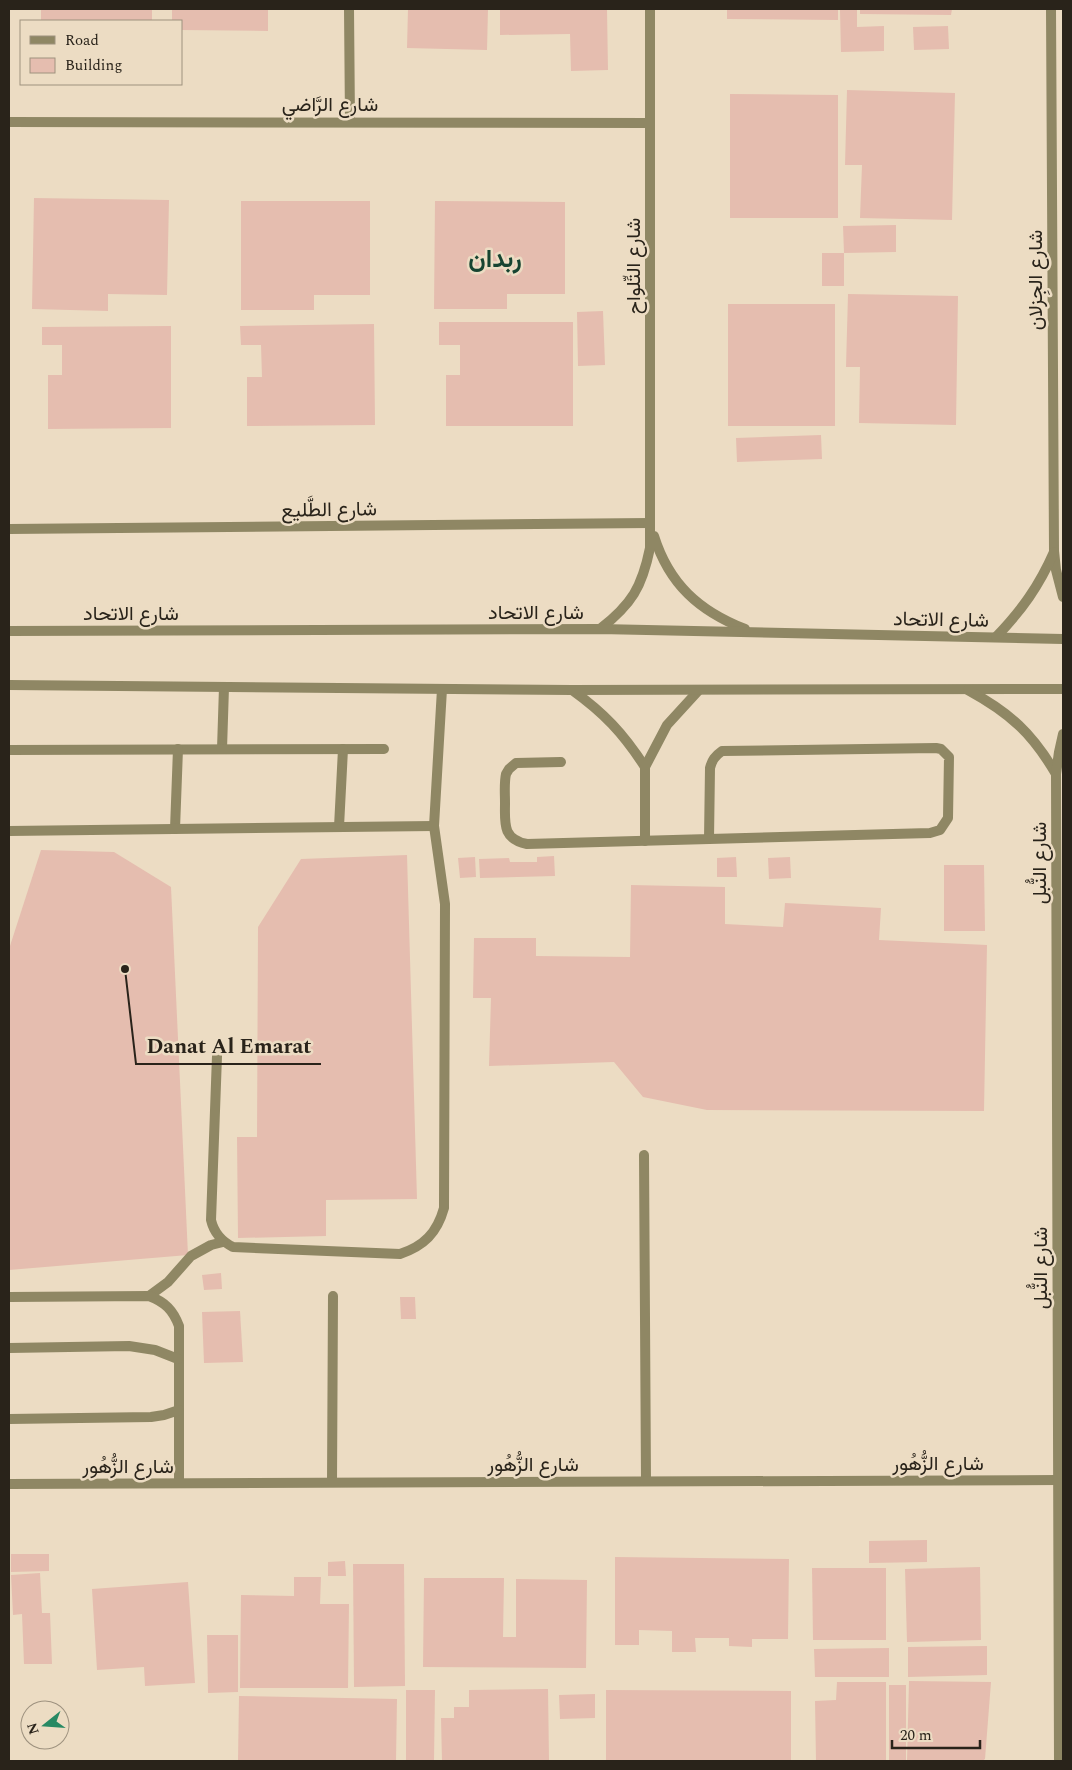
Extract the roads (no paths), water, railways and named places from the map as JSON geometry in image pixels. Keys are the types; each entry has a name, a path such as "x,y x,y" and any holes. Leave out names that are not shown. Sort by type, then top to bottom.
{"street":[{"path":"349,9 350,122"},
{"name":"شارع التِّلواح","path":"600,629 619,614 634,594 645,572 650,548 650,9"},
{"name":"شارع الجِزلان","path":"1051,9 1054,551 1056,570 1063,597"},
{"name":"شارع الرَّاضي","path":"9,122 650,123"},
{"name":"شارع التِّلواح","path":"650,523 659,553 675,580 685,591 696,602 721,620 750,632"},
{"name":"شارع الطَّليع","path":"9,529 650,523"},
{"name":"شارع الجِزلان","path":"996,637 1025,606 1037,588 1054,551"},
{"name":"شارع الاتحاد","path":"9,631 600,629 1063,639"},
{"path":"9,685 572,690 1063,689"},
{"path":"222,749 224,687"},
{"path":"217,1056 211,1220 213,1228 223,1242 233,1247 400,1254 424,1243 433,1233 440,1221 444,1208 445,904 434,826 442,689"},
{"path":"572,690 594,706 613,724 645,768"},
{"path":"645,840 645,768 668,725 699,690"},
{"path":"968,690 1010,716 1028,733 1056,774"},
{"name":"شارع النُّبل","path":"1059,1761 1056,774 1063,734"},
{"path":"561,762 516,763 509,769 504,780 505,825 512,838 518,842 526,844 645,840 709,839 936,832 940,830 948,818 949,757 941,749 936,748 722,751 715,756 710,768 709,839"},
{"path":"175,830 178,749"},
{"path":"339,827 343,749"},
{"path":"9,750 384,749"},
{"path":"9,831 434,826"},
{"path":"644,1155 646,1481"},
{"path":"149,1296 168,1282 191,1256 223,1242"},
{"path":"9,1297 149,1296 161,1301 175,1316 179,1326 179,1483"},
{"path":"332,1482 333,1296"},
{"path":"9,1348 129,1346 155,1350 178,1359"},
{"path":"9,1419 151,1417 178,1410"},
{"name":"شارع الزُّهُور","path":"9,1484 1058,1480"}],"place":[{"name":"Danat Al Emarat","path":"125,969"}],"district":[{"name":"ربدان","path":"495,258"}]}
